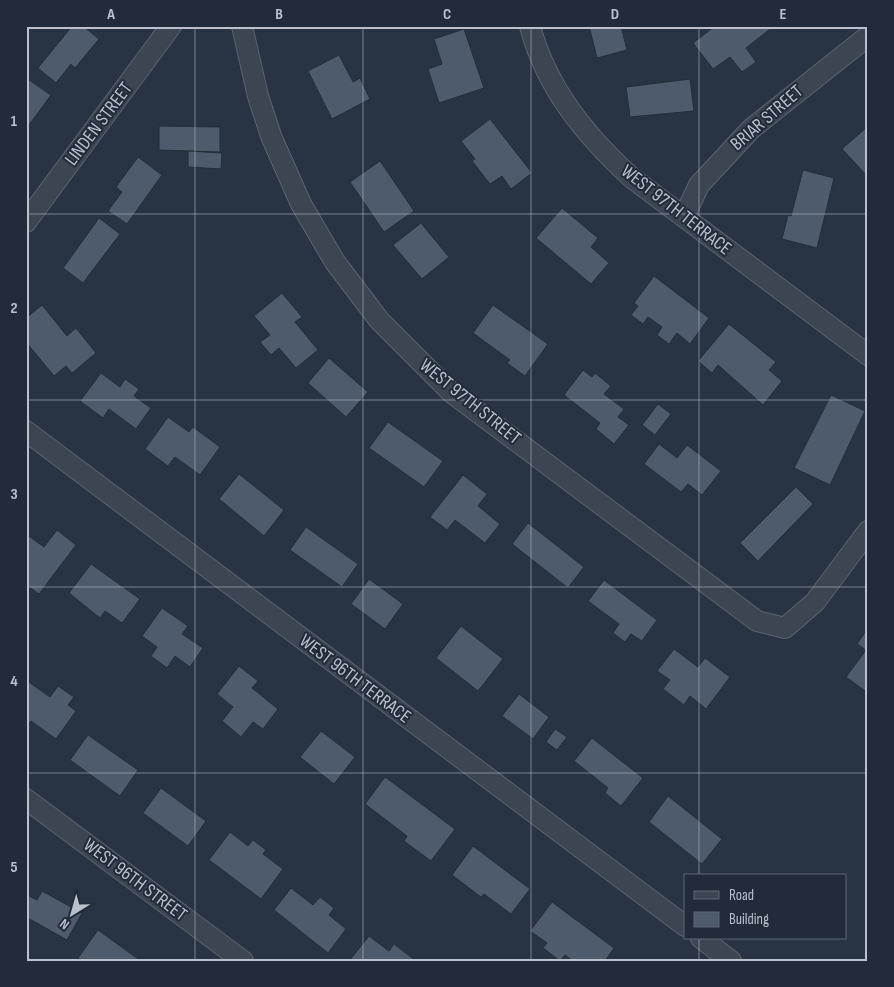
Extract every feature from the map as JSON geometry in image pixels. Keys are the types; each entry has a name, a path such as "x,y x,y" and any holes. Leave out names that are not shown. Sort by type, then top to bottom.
{"street":[{"name":"LINDEN STREET","path":"26,222 171,26"},
{"name":"WEST 97TH STREET","path":"242,26 260,104 271,136 300,204 335,262 379,320 452,393 757,620 785,628 815,602 868,531"},
{"name":"WEST 97TH TERRACE","path":"530,26 552,83 574,117 604,152 632,178 868,355"},
{"name":"BRIAR STREET","path":"684,216 699,185 751,129 868,36"},
{"name":"WEST 96TH TERRACE","path":"26,431 684,925"},
{"name":"WEST 96TH STREET","path":"27,801 243,961"},
{"path":"704,940 731,961"}],"building":[{"path":"72,26 83,26 99,39 75,68 71,64 56,83 38,68"},
{"path":"589,26 621,26 627,50 597,58"},
{"path":"715,26 768,26 770,29 746,48 756,62 742,72 730,57 713,69 693,43"},
{"path":"464,29 484,88 439,103 428,69 442,64 434,39"},
{"path":"339,55 353,82 360,78 370,99 332,119 308,71"},
{"path":"26,78 51,95 26,129"},
{"path":"690,79 694,111 630,117 626,87"},
{"path":"490,119 532,173 511,189 502,176 490,184 472,161 475,159 461,141"},
{"path":"159,126 220,127 220,152 159,150"},
{"path":"868,126 868,177 842,149"},
{"path":"188,151 222,153 221,169 188,167"},
{"path":"138,157 162,175 127,224 108,211 122,192 116,187"},
{"path":"380,161 414,211 384,232 350,182"},
{"path":"803,170 834,178 817,248 782,239 788,215 791,216"},
{"path":"562,208 598,238 591,247 609,263 591,284 536,238"},
{"path":"99,218 120,234 83,283 63,268"},
{"path":"421,223 449,257 422,279 393,245"},
{"path":"654,276 709,318 690,344 677,333 669,344 657,335 662,327 648,317 643,324 631,315 638,306 634,303"},
{"path":"282,293 302,317 295,322 318,350 296,368 279,348 271,355 260,342 270,335 254,316"},
{"path":"42,305 67,336 76,328 96,353 72,373 66,366 54,376 26,342 26,318"},
{"path":"493,305 548,344 525,376 507,363 510,360 473,333"},
{"path":"729,324 776,362 769,370 782,381 763,405 718,365 712,373 698,361"},
{"path":"329,358 368,392 346,417 308,383"},
{"path":"583,370 592,377 595,373 611,386 604,394 624,409 618,417 629,425 614,444 596,429 600,423 564,395"},
{"path":"101,373 120,387 125,379 139,389 134,396 151,408 136,429 109,409 103,418 80,401"},
{"path":"831,395 865,411 830,485 794,468"},
{"path":"658,404 671,414 655,435 642,425"},
{"path":"168,417 189,432 193,427 220,447 200,475 175,457 168,466 145,449"},
{"path":"388,422 443,461 424,487 369,448"},
{"path":"659,444 677,458 687,445 721,471 702,495 688,484 681,492 644,464"},
{"path":"239,474 284,510 264,536 219,499"},
{"path":"463,475 487,494 478,506 500,524 485,543 455,520 447,530 430,517"},
{"path":"796,487 813,504 758,561 740,543"},
{"path":"528,523 584,567 568,588 512,544"},
{"path":"306,527 358,564 342,587 290,550"},
{"path":"57,530 76,545 39,594 26,585 26,534 44,547"},
{"path":"91,564 140,599 122,623 105,611 100,618 69,593"},
{"path":"369,579 403,604 385,629 351,604"},
{"path":"604,580 657,620 642,641 631,634 625,642 613,633 619,624 588,601"},
{"path":"162,608 188,626 182,634 203,648 190,667 175,656 167,668 151,656 157,647 142,636"},
{"path":"461,626 503,659 478,691 436,658"},
{"path":"868,628 868,693 846,677 866,650 857,644"},
{"path":"674,649 698,667 705,658 730,677 706,709 690,696 684,705 663,689 670,680 657,671"},
{"path":"239,666 258,681 252,688 278,709 263,729 253,722 241,737 222,721 233,707 217,694"},
{"path":"26,680 50,697 58,686 74,697 68,705 76,711 56,739 31,721 26,727"},
{"path":"519,694 549,717 533,739 502,716"},
{"path":"555,729 567,737 557,750 546,742"},
{"path":"321,731 355,757 334,784 300,757"},
{"path":"88,735 138,770 120,796 70,760"},
{"path":"592,738 643,778 621,806 605,793 608,788 574,761"},
{"path":"385,777 455,829 431,861 404,841 407,836 365,804"},
{"path":"161,788 206,821 188,846 143,813"},
{"path":"668,796 722,839 702,864 649,822"},
{"path":"230,832 248,846 253,840 266,850 263,854 283,869 261,899 209,860"},
{"path":"473,846 530,889 511,914 484,894 481,897 452,875"},
{"path":"291,888 313,905 320,897 334,908 329,915 346,929 328,953 274,910"},
{"path":"42,891 82,913 67,940 26,917 26,900 29,896 37,900"},
{"path":"552,902 614,948 605,961 573,961 565,955 560,961 543,948 547,943 530,931"},
{"path":"98,930 141,961 82,961 78,958"},
{"path":"369,936 389,951 394,944 416,961 349,961"}]}
